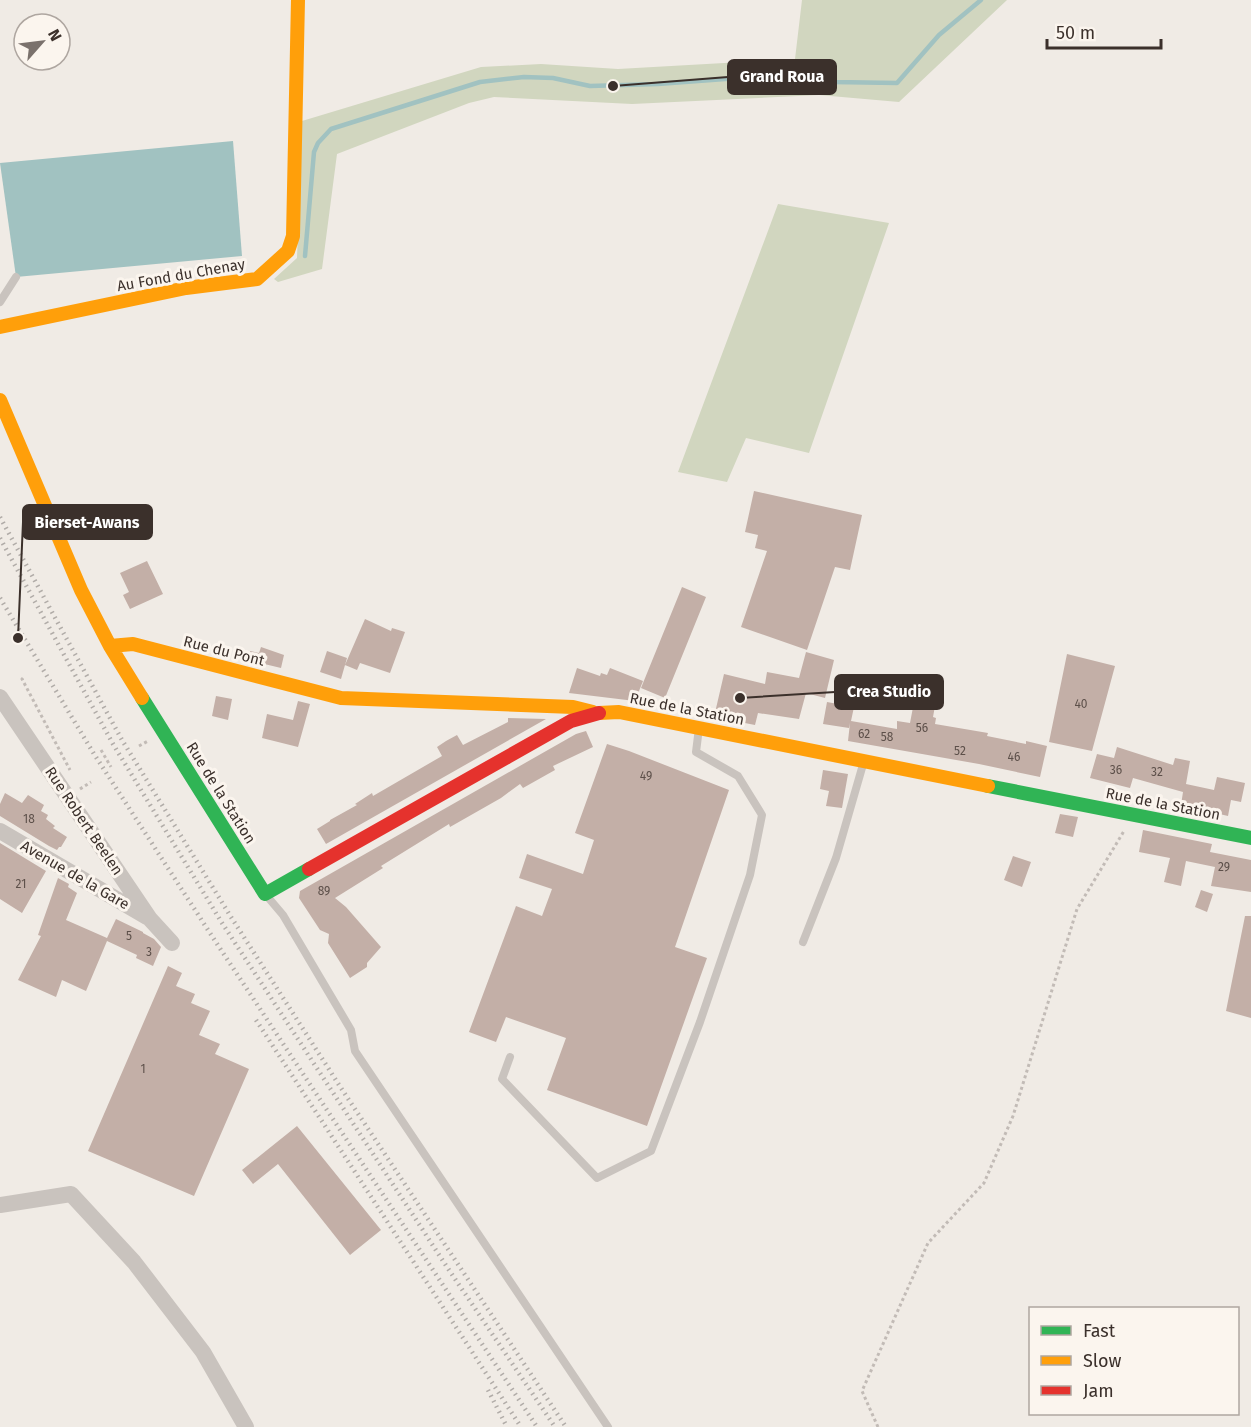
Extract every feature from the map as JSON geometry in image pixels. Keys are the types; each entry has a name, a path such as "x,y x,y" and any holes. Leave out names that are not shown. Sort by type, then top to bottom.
{"street":[{"name":"Au Fond du Chenay","path":"0,327 186,288 257,279 288,251 293,236 298,0"},
{"path":"0,400 81,590 110,646"},
{"name":"Rue du Pont","path":"110,646 133,644 341,698 573,707 598,714"},
{"name":"Rue de la Station","path":"110,646 265,894 572,721 598,714 619,712 1251,838"},
{"name":"Rue Robert Beelen","path":"0,697 150,919 172,943"},
{"name":"Avenue de la Gare","path":"0,831 150,919"},
{"path":"0,1205 71,1194 134,1262 203,1352 246,1427"}],"lane":[{"path":"0,302 16,277"},
{"path":"510,1057 502,1079 597,1178 651,1151 700,1022 750,874 762,814 738,776 696,752 699,728"},
{"path":"803,942 836,858 864,761"},
{"path":"265,894 283,915 351,1030 355,1051 608,1427"}],"path":[{"path":"22,678 71,772 67,774"},
{"path":"139,746 148,740"},
{"path":"101,750 111,767"},
{"path":"86,785 91,782"},
{"path":"878,1427 862,1391 928,1244 984,1183 1013,1116 1077,909 1113,847 1135,815"}],"green space":[{"path":"802,0 1007,0 899,102 819,95 632,104 494,97 469,103 337,154 322,269 278,282 274,279 297,258 302,121 481,67 541,64 618,69 795,59"},
{"path":"778,204 889,223 809,453 746,438 727,482 678,472"}],"water":[{"path":"233,141 242,256 16,277 0,163"}],"building":[{"path":"754,491 862,515 850,570 835,567 807,650 741,627 767,551 755,548 758,535 745,532"},
{"path":"147,561 163,594 130,609 123,595 129,592 120,573"},
{"path":"682,587 706,597 665,698 641,688"},
{"path":"365,619 391,631 392,628 405,632 390,673 360,663 357,670 345,665"},
{"path":"261,647 284,655 281,668 248,660 250,651 259,653"},
{"path":"327,651 347,658 341,679 320,672"},
{"path":"806,652 834,660 825,698 806,693 799,719 758,713 755,725 714,717 724,674 765,684 767,672 799,678"},
{"path":"1067,654 1115,666 1092,751 1049,742"},
{"path":"577,668 600,676 601,673 607,675 610,668 643,681 635,701 569,693"},
{"path":"216,696 232,699 228,720 212,716"},
{"path":"298,701 310,704 298,747 262,738 267,714 293,720"},
{"path":"827,702 854,707 851,721 897,729 897,721 910,723 914,702 935,706 933,717 936,718 935,724 988,733 987,736 1026,744 1026,741 1047,746 1040,777 848,741 850,723 849,728 823,724"},
{"path":"508,718 546,719 326,844 317,829 330,820 357,805 355,804 372,793 373,796 442,756 437,747 446,741 457,735 463,745 508,722"},
{"path":"586,731 593,747 553,766 555,770 523,788 520,784 501,798 450,827 449,824 335,898 346,907 381,947 367,963 367,967 350,978 328,943 329,934 320,930 299,898 300,891 576,734"},
{"path":"607,744 729,790 675,947 707,958 647,1126 547,1090 566,1038 506,1017 496,1042 469,1032 516,906 542,916 552,889 519,878 527,854 583,874 594,840 575,833"},
{"path":"1117,747 1173,765 1175,758 1190,761 1186,784 1214,790 1217,777 1245,783 1241,802 1231,800 1228,816 1181,805 1183,792 1133,778 1130,788 1090,778 1097,754 1114,758"},
{"path":"823,770 848,774 842,808 826,806 829,791 820,789"},
{"path":"5,793 22,803 28,795 44,805 41,811 48,815 46,819 55,826 53,828 67,837 61,847 57,850 49,846 0,816 0,804"},
{"path":"1060,814 1078,817 1073,837 1055,833"},
{"path":"1143,830 1212,844 1210,852 1251,860 1251,892 1211,886 1215,867 1186,861 1181,886 1164,882 1170,858 1139,852"},
{"path":"0,843 46,871 22,913 0,899"},
{"path":"1013,856 1031,862 1022,887 1004,880"},
{"path":"58,878 69,884 68,887 77,893 66,920 107,938 116,919 143,932 161,947 153,966 136,958 137,955 107,941 86,991 62,980 56,997 18,980 41,936 38,935"},
{"path":"1201,890 1213,894 1207,912 1195,907"},
{"path":"1245,916 1251,916 1251,1018 1226,1011"},
{"path":"168,966 182,973 176,986 195,994 191,1003 210,1011 199,1035 220,1044 215,1054 249,1069 194,1196 88,1151"},
{"path":"297,1126 381,1230 350,1255 278,1164 253,1184 242,1170"}],"waterway":[{"path":"305,256 314,152 318,143 331,129 480,82 524,77 553,78 590,86 752,77 796,77 833,82 897,83 939,35 981,0"}],"railway":[{"path":"0,517 122,740 231,917 341,1088 566,1427"},
{"path":"0,538 113,744 222,923 447,1267 555,1427"},
{"path":"0,598 94,754 537,1427"},
{"path":"256,1020 521,1427"},
{"path":"488,1390 507,1427"}],"traffic: fast":[{"path":"142,698 265,894 309,869"},
{"path":"988,786 1251,838"}],"traffic: slow":[{"path":"0,327 186,288 257,279 288,251 293,236 298,0"},
{"path":"0,400 81,590 110,646 142,698"},
{"path":"110,646 133,644 341,698 573,707 593,712"},
{"path":"599,713 619,712 988,786"}],"traffic: jam":[{"path":"309,869 571,721 599,713"}],"place":[{"name":"Grand Roua","path":"613,86"},
{"name":"Bierset-Awans","path":"18,638"},
{"name":"Crea Studio","path":"740,698"}]}
